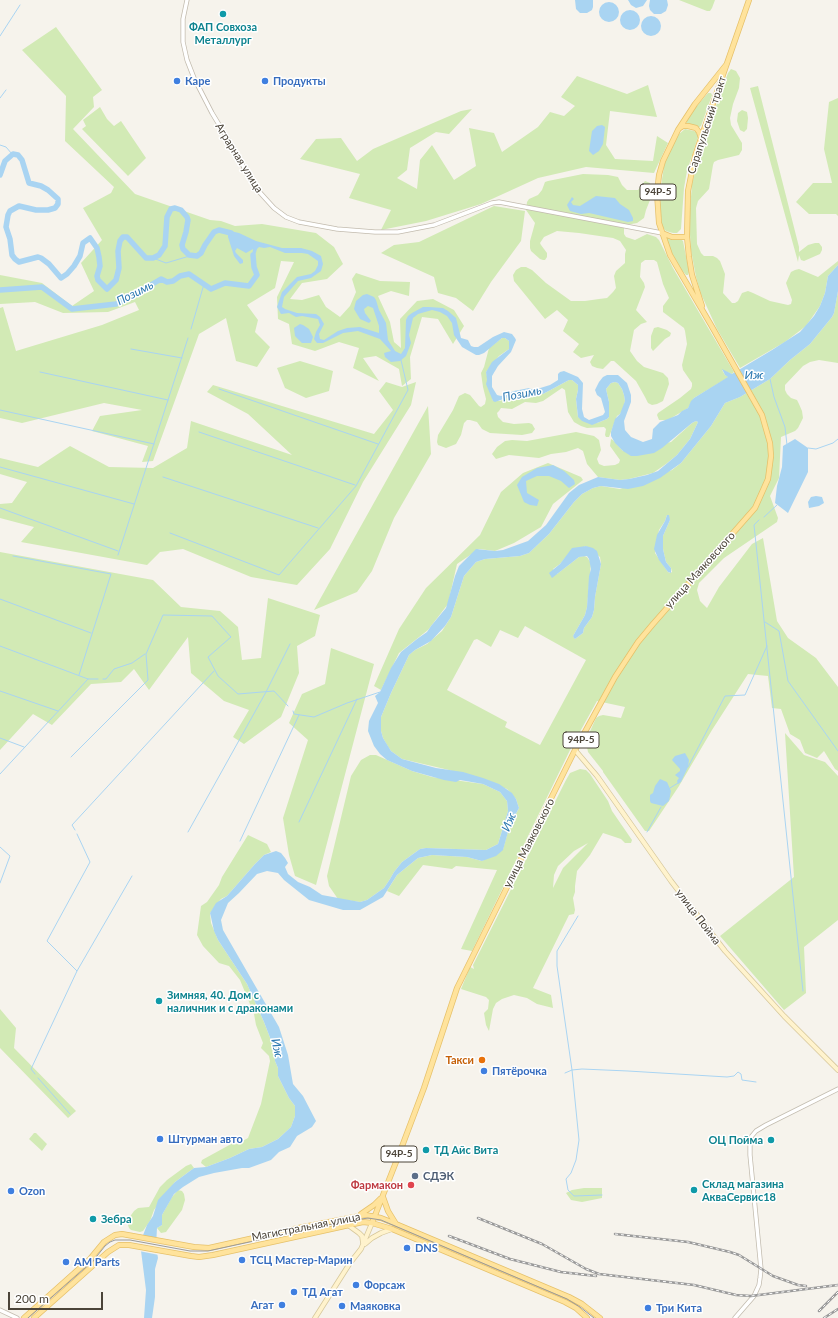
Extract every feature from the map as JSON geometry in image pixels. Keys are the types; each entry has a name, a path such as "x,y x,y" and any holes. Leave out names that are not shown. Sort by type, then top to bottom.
{"main road":[{"name":"Сарапульский тракт","path":"711,325 702,307 692,275 687,237 688,191 695,156 749,0"},
{"name":"Сарапульский тракт","path":"726,65 695,104 678,130 663,161 659,175 659,223 670,255 753,398"},
{"path":"678,130 683,126 696,128 701,138"},
{"path":"662,233 672,236 687,237"},
{"name":"улица Маяковского","path":"315,1318 363,1246 424,1088 457,988 575,750 615,677 638,642 746,520 760,498 768,479 771,456 770,443 765,423 753,398"},
{"name":"улица Пойма","path":"575,750 597,776 671,881 725,952 784,1016 838,1070"},
{"path":"358,1216 383,1197 388,1211 396,1224"},
{"name":"Магистральная улица","path":"24,1318 80,1268 108,1238 115,1235 122,1234 194,1247 209,1248 358,1216 374,1216 396,1224 569,1297 586,1306 600,1318"},
{"name":"Магистральная улица","path":"34,1318 108,1252 119,1245 129,1245 191,1256 213,1255 363,1222 392,1229 565,1302 576,1308 587,1318"},
{"path":"348,1225 362,1236 363,1246"},
{"path":"363,1246 381,1232 392,1229"}],"street":[{"name":"Аграрная улица","path":"187,0 183,19 183,42 187,60 194,78 212,114 235,151 254,186 274,208 282,214 299,222 323,227 389,233 434,225 495,202 503,202 662,233"},
{"path":"735,1318 754,1296 759,1285 760,1278 750,1155 751,1137 756,1131 766,1125 838,1089"},
{"path":"0,1310 17,1318"}],"green space":[{"path":"679,0 715,0 710,11 707,11"},
{"path":"56,27 102,90 93,97 94,107 73,129 135,194 210,220 221,221 235,226 262,224 316,233 334,247 343,264 327,279 302,283 290,299 302,300 319,295 326,307 340,317 350,306 356,292 352,279 356,273 380,281 410,282 409,296 391,291 378,296 390,322 394,342 401,348 400,319 417,301 433,299 454,310 464,326 453,344 438,319 422,317 410,357 411,379 402,386 399,369 376,356 363,358 379,381 353,368 359,348 339,342 315,351 292,344 289,324 278,319 277,297 294,262 281,261 275,288 247,305 258,320 255,332 270,347 257,367 236,361 226,318 199,334 153,461 142,462 148,446 92,431 100,416 142,410 104,403 22,423 0,418 0,308 3,307 16,351 102,325 139,310 135,302 108,312 63,313 35,302 0,304 0,275 42,283 72,306 94,291 81,263 102,240 83,208 111,193 114,187 65,141 66,96 22,50"},
{"path":"731,69 736,71 740,78 739,88 730,118 731,125 742,143 742,150 739,155 714,162 709,189 698,201 696,208 697,244 704,256 713,256 720,261 725,274 723,293 732,303 738,301 742,293 748,291 770,301 788,305 791,304 792,300 786,283 791,272 799,269 818,277 838,261 838,265 828,276 825,293 820,306 806,326 785,342 740,368 717,329 701,294 691,250 689,221 692,184 704,139 728,73"},
{"path":"577,76 627,94 648,85 657,117 610,111 606,145 615,159 653,161 657,136 668,143 654,173 586,167 538,178 481,204 426,221 381,230 391,210 349,198 360,174 300,159 316,139 341,138 357,161 373,149 461,111 472,109 449,134 436,132 410,148 407,170 397,178 417,189 420,160 432,145 454,180 476,166 469,128 494,133 502,152 538,127 550,112 564,116 575,106 561,97"},
{"path":"758,86 799,252 808,245 815,243 819,243 822,247 820,254 804,261 801,260 799,255 798,262 750,88"},
{"path":"708,93 711,93 712,95 701,126 698,128 687,123 686,122 695,108"},
{"path":"838,98 838,216 836,214 809,214 796,202 813,183 832,183 824,149 829,102"},
{"path":"100,107 107,119 114,126 121,121 146,158 128,176 82,129 86,126 83,120"},
{"path":"742,110 747,112 748,118 747,129 744,132 740,130 737,121 738,113"},
{"path":"685,129 696,132 698,137 687,171 684,188 681,229 677,233 673,233 666,231 662,227 660,205 662,179 665,161 679,134"},
{"path":"583,174 618,177 622,185 627,190 638,190 645,181 650,183 652,195 644,218 637,223 626,225 624,228 624,234 626,237 635,240 647,234 656,237 659,240 673,268 734,372 732,374 722,370 725,375 729,377 694,398 688,408 668,420 659,420 657,415 658,413 691,389 692,383 683,370 682,365 687,344 684,328 663,312 663,306 669,298 663,284 657,262 654,260 645,260 641,263 640,277 645,287 636,310 647,322 641,324 634,330 630,351 637,361 644,367 663,373 668,378 669,384 663,401 652,405 648,403 636,381 614,361 611,361 603,369 597,368 592,366 590,362 594,355 581,358 573,352 579,344 563,331 568,320 557,310 545,319 514,281 513,275 516,270 521,267 526,267 532,270 546,283 571,301 607,298 616,288 614,276 616,271 625,263 626,250 620,241 613,238 557,231 544,237 540,243 547,253 545,260 540,259 531,251 530,248 530,241 535,223 526,210 529,199 538,195 545,182"},
{"path":"494,206 525,211 521,241 491,282 473,311 456,298 438,293 434,277 381,253 394,245 419,242"},
{"path":"666,238 679,238 683,241 689,272 688,275 686,275 681,269 670,250"},
{"path":"838,291 838,363 819,360 810,362 803,366 785,385 787,394 791,398 797,400 802,411 803,418 795,431 781,437 779,478 770,496 778,518 777,522 724,558 699,583 697,590 700,601 707,608 719,587 752,544 763,538 777,621 788,638 816,658 838,687 838,771 835,769 824,751 817,758 805,753 800,740 790,734 781,709 772,708 768,676 748,674 712,730 679,786 649,831 645,831 588,752 587,738 596,718 603,715 621,718 625,707 597,701 572,746 472,951 461,949 497,870 456,866 452,869 423,865 399,896 387,891 397,875 418,858 432,855 467,857 482,861 503,849 510,825 519,808 516,799 507,789 449,770 402,759 391,751 383,738 381,731 381,717 409,655 427,644 442,631 451,617 464,576 476,562 485,559 520,556 529,553 549,534 574,502 582,494 593,488 601,486 620,489 672,470 681,463 711,426 725,403 740,397 770,379 810,344 834,313","holes":["667,515 670,520 663,536 663,549 666,562 671,568 672,572 670,573 655,553 659,530","586,546 600,557 601,564 592,617 584,628 583,633 575,639 573,636 585,615 587,607 591,563 587,557 579,557 557,574 553,569 560,564 570,552","525,626 586,660 540,745 505,727 507,722 447,690 474,640 477,639 491,647 500,630 518,638"]},
{"path":"658,327 671,333 670,336 653,351 651,348 651,336 654,328"},
{"path":"502,338 509,341 509,349 499,356 486,372 493,401 500,401 509,397 529,393 543,394 569,380 572,380 578,385 576,399 578,417 597,423 609,417 609,402 606,389 611,383 615,382 618,383 622,389 625,401 623,409 617,416 609,437 606,437 605,435 606,429 604,427 587,428 574,422 568,412 565,390 562,388 543,401 536,403 525,402 512,409 501,408 497,413 498,417 503,422 514,424 532,424 535,429 532,433 522,435 490,433 482,429 477,422 467,420 464,423 461,435 456,444 446,448 438,445 438,435 453,410 459,396 465,393 470,395 479,406 481,407 485,404 486,399 481,373 489,348"},
{"path":"300,361 333,371 329,391 306,398 285,388 277,368"},
{"path":"386,382 402,387 416,382 411,405 363,482 330,549 297,585 251,577 183,549 160,552 147,565 21,542 34,527 0,518 0,504 12,503 27,482 0,474 0,458 38,467 70,446 109,467 153,468 187,448 191,421 292,455 248,414 207,392 213,385 374,434 393,410 379,391"},
{"path":"428,406 431,454 394,518 372,571 357,592 314,610"},
{"path":"696,421 698,422 690,439 677,455 653,473 629,479 620,480 598,477 587,464 583,451 578,448 539,458 509,455 496,459 492,454 497,447 505,441 527,441 576,432 594,436 599,440 601,450 597,459 599,464 604,466 615,465 619,463 620,460 610,446 611,439 623,451 671,442"},
{"path":"548,463 581,477 583,480 553,504 541,527 514,543 495,551 479,549 457,564 448,604 428,630 399,653 381,690 374,686 399,629 426,588 480,535 501,492 523,473"},
{"path":"0,552 153,580 181,607 220,611 238,627 242,660 261,658 268,598 320,615 315,636 297,646 299,673 281,717 244,744 233,737 249,710 224,701 191,673 188,637 149,690 134,669 121,682 91,684 52,725 33,714 0,750"},
{"path":"331,648 374,664 316,885 295,876 289,855 283,818 308,740 289,723 302,694 325,684"},
{"path":"785,733 804,755 825,762 838,776 838,920 804,947 806,993 784,1010 720,936 794,877"},
{"path":"370,755 376,755 412,771 432,777 483,784 500,792 507,801 508,811 498,844 486,850 420,849 402,862 384,888 367,900 360,902 338,899 329,886 327,876 351,776 361,760"},
{"path":"580,769 586,770 590,774 608,801 612,811 632,840 631,843 625,843 621,839 603,833 590,855 577,871 573,898 575,910 574,914 569,915 533,988 551,995 553,1008 537,1004 527,998 514,995 502,999 496,1003 493,1009 489,1031 486,1025 484,1013 488,1009 489,1000 486,997 461,989 470,967 474,969 473,965 570,773","holes":["588,843 563,868 553,888 554,875 558,866 574,851"]},
{"path":"248,835 267,844 271,852 264,855 227,896 221,899 210,913 211,923 218,940 247,984 264,1022 274,1048 278,1076 289,1098 295,1106 295,1116 291,1127 278,1139 262,1147 249,1149 206,1167 201,1163 202,1160 233,1143 237,1144 248,1138 261,1104 270,1061 269,1056 261,1048 263,1043 256,1025 254,1014 240,980 229,966 219,963 203,946 197,935 201,906 207,902 219,885 222,877"},
{"path":"0,1009 16,1028 14,1048 76,1111 68,1118 0,1048"},
{"path":"34,1133 36,1133 47,1144 42,1151 29,1139"},
{"path":"191,1164 194,1168 175,1182 154,1210 150,1221 143,1231 140,1232 131,1230 128,1225 129,1218 134,1211 138,1208 149,1207 160,1187 167,1180"},
{"path":"602,1188 602,1198 582,1202 571,1200 566,1193 572,1190"},
{"path":"178,1190 182,1191 184,1194 185,1200 182,1210 166,1232 161,1233 157,1228 162,1225 162,1215 172,1197"}],"water":[{"path":"575,0 593,0 592,10 587,13 580,13 576,9"},
{"path":"628,0 647,0 643,6 636,8 631,5"},
{"path":"650,0 667,0 668,5 666,11 661,14 654,14 650,10"},
{"path":"609,2 616,5 619,12 616,19 609,22 602,19 599,12 602,5"},
{"path":"630,10 637,13 640,20 637,27 630,30 623,27 620,20 623,13"},
{"path":"651,16 658,19 661,26 658,33 651,36 644,33 641,26 644,19"},
{"path":"602,125 605,127 603,144 599,151 593,155 589,151 592,131 597,126"},
{"path":"596,196 615,198 620,204 629,210 633,221 628,222 589,213 581,214 570,211 567,205 572,197 574,199 571,202 573,205 580,206"},
{"name":"Иж","path":"225,230 239,233 256,241 282,248 301,248 312,251 321,256 323,264 321,271 311,278 298,281 284,297 282,307 297,313 316,314 320,317 324,324 319,334 320,339 324,340 338,331 347,328 360,327 379,333 379,326 373,308 368,306 364,309 371,321 369,323 360,319 354,309 356,301 363,295 367,294 374,297 376,300 379,310 386,323 388,340 395,351 401,354 405,348 406,320 408,316 423,307 443,308 456,318 461,338 468,340 471,346 478,347 504,332 512,334 515,338 516,340 511,352 498,366 492,376 492,387 497,395 501,396 514,391 529,388 537,389 550,385 558,380 558,374 560,372 564,371 578,377 583,383 582,409 584,417 589,420 603,415 605,412 601,398 597,395 595,390 599,382 607,375 618,375 627,383 631,395 631,402 624,421 625,430 631,437 643,442 652,439 653,429 660,422 678,415 688,408 694,398 728,377 722,369 732,374 800,332 814,316 820,306 825,293 828,276 838,265 838,291 832,317 810,344 770,379 740,397 725,403 711,426 681,463 660,478 643,486 628,489 601,486 593,488 582,494 574,502 549,534 529,553 520,556 485,559 476,562 464,576 451,617 445,626 431,641 409,655 381,717 381,731 383,738 391,751 402,759 436,768 463,772 483,778 499,784 512,793 519,808 510,825 503,850 496,856 482,861 467,857 432,855 418,858 397,875 383,897 360,910 343,910 309,900 284,880 278,873 267,871 257,874 228,903 221,920 223,930 279,1027 288,1055 293,1084 303,1096 316,1121 312,1127 297,1136 290,1147 279,1152 271,1160 249,1168 214,1173 199,1177 174,1194 162,1215 162,1225 157,1228 156,1246 158,1258 155,1269 155,1297 152,1318 144,1318 146,1290 140,1243 147,1225 153,1216 158,1200 175,1182 194,1168 206,1167 249,1149 262,1147 278,1139 291,1127 295,1116 295,1106 289,1098 278,1076 274,1048 264,1022 247,984 218,940 214,931 210,913 216,903 227,896 264,855 276,851 281,853 288,863 285,867 288,874 298,882 310,887 322,895 360,902 367,900 384,888 402,862 420,849 486,850 498,844 508,811 507,801 500,792 483,784 460,780 456,782 444,780 412,771 387,760 374,746 368,731 369,721 378,703 375,696 380,692 391,668 401,652 427,632 446,608 459,566 476,549 495,551 503,550 528,541 546,525 569,493 579,485 598,477 620,480 647,475 658,471 677,455 690,439 698,422 696,421 692,423 654,453 631,456 615,443 611,436 615,419 620,414 625,401 622,389 618,383 611,383 606,389 609,402 609,417 592,425 582,421 578,417 576,399 578,385 572,380 569,380 543,394 529,393 509,397 495,402 493,401 486,384 486,372 492,362 509,349 509,341 502,338 484,353 476,355 462,347 454,335 452,323 447,316 432,310 418,314 413,318 409,335 411,343 406,356 400,361 391,362 385,357 384,353 391,351 380,339 358,331 343,333 323,343 317,343 314,339 320,325 318,319 302,316 296,317 289,313 281,314 277,307 282,292 297,277 311,274 315,271 318,261 308,254 285,253 270,247 259,247 253,262 253,249 246,253 237,248 235,251 236,253 243,260 243,263 240,264 234,256"},
{"path":"300,324 309,329 313,337 311,343 302,343 295,336 294,328"},
{"path":"795,439 808,448 808,472 788,513 775,503 777,486 782,467 783,446"},
{"path":"553,465 564,471 574,480 575,484 569,488 561,481 549,476 537,476 526,481 527,493 539,500 537,506 524,502 517,485 522,477 537,468"},
{"path":"811,497 822,497 824,503 819,506 809,508 808,502"},
{"path":"667,515 669,515 670,520 663,536 663,549 666,562 671,568 671,573 668,572 659,560 654,549 657,535"},
{"path":"586,546 597,551 601,564 592,617 584,628 583,633 575,639 573,636 585,615 587,607 589,576 591,569 589,559 587,556 579,557 552,578 549,573 560,564 572,548"},
{"path":"685,753 689,760 688,767 681,782 678,784 677,781 679,778 675,775 680,771 680,769 672,760 675,756"},
{"path":"660,779 667,782 671,791 669,801 663,806 651,803 650,801 650,795 653,793 655,786"}],"pier":[{"path":"140,1235 158,1238 159,1255 139,1251 138,1243"}],"waterway":[{"path":"0,36 20,5"},
{"path":"0,98 6,90"},
{"path":"0,145 6,147 12,154"},
{"name":"Позимь","path":"0,175 5,161 13,154 18,155 22,160 29,183 41,186 58,199 58,204 55,208 48,210 36,210 19,206 10,211 6,227 10,239 12,255 15,259 19,262 38,257 41,258 49,264 61,278 74,266 80,256 83,243 90,238 97,248 99,257 100,266 97,276 98,280 107,289 116,280 119,268 118,251 120,241 123,237 127,237 146,258 153,258 159,255 165,246 167,217 171,209 175,208 181,210 187,217 186,232 182,245 183,249 189,255 197,256 201,253 214,232 219,230 231,233"},
{"path":"153,258 166,263 193,255"},
{"name":"Позимь","path":"0,290 42,287 72,309 116,304 161,279 167,282 173,281 180,276 189,274 211,289 225,283 249,286 257,275 254,267 253,255"},
{"path":"191,329 204,284"},
{"path":"118,555 188,338"},
{"path":"131,349 182,358"},
{"path":"170,533 279,575 356,486 408,390 401,360"},
{"path":"40,372 168,400"},
{"path":"770,379 774,397 785,427 787,445"},
{"path":"219,389 378,444"},
{"path":"0,410 154,444"},
{"path":"199,432 355,485"},
{"path":"808,448 816,449 833,443 838,439"},
{"path":"0,467 134,504"},
{"path":"163,477 318,528"},
{"path":"764,517 777,505"},
{"path":"0,508 118,551"},
{"path":"759,520 754,525 803,991"},
{"path":"13,556 111,574 79,675"},
{"path":"0,599 91,633"},
{"path":"71,757 148,680 146,654 163,615 212,616 231,637 208,657 218,676 238,694 274,691 288,706"},
{"path":"765,622 779,631 788,681 838,751"},
{"path":"188,832 266,692 290,644"},
{"path":"0,646 88,679 98,679"},
{"path":"688,767 725,696 745,695 767,646"},
{"path":"103,679 106,679 114,669 132,663 145,654"},
{"path":"75,830 72,825 214,671"},
{"path":"0,774 88,679"},
{"path":"0,691 58,711"},
{"path":"293,711 294,714 314,717 347,703 380,692"},
{"path":"299,822 357,699"},
{"path":"240,841 299,715"},
{"path":"0,738 24,747"},
{"path":"670,788 678,783"},
{"path":"647,832 661,807"},
{"path":"35,1074 31,1069 77,971 47,941 90,862 77,834"},
{"path":"0,847 10,856 0,883"},
{"path":"77,971 132,876"},
{"path":"578,916 557,951 557,966 572,1070 628,1071 727,1077 734,1076 738,1072 741,1074 742,1080 756,1082"},
{"path":"565,1073 572,1070 579,1140 576,1160 571,1173 566,1179 568,1190 574,1196 602,1195"},
{"path":"38,1078 70,1114"}],"tram line":[{"path":"28,1318 93,1261 105,1246 115,1240 130,1240 190,1251 208,1251 337,1223 368,1218 381,1220 567,1299 594,1318"}],"railway":[{"path":"478,1218 542,1244 586,1269 599,1274 694,1285 736,1295 751,1296 838,1285"},
{"path":"615,1234 688,1242 730,1252 739,1255 773,1276 798,1285 806,1286"},
{"path":"449,1236 510,1259 561,1272 596,1276"},
{"path":"819,1311 838,1292"},
{"path":"824,1318 838,1309"}],"place":[{"name":"ФАП Совхоза Металлург","path":"223,14"},
{"name":"Каре","path":"177,81"},
{"name":"Продукты","path":"265,81"},
{"name":"Зимняя, 40. Дом с наличник и с драконами","path":"159,1001"},
{"name":"Такси","path":"482,1060"},
{"name":"Пятёрочка","path":"484,1071"},
{"name":"Штурман авто","path":"160,1139"},
{"name":"ОЦ Пойма","path":"771,1140"},
{"name":"ТД Айс Вита","path":"426,1150"},
{"name":"СДЭК","path":"415,1176"},
{"name":"Фармакон","path":"411,1185"},
{"name":"Склад магазина АкваСервис18","path":"694,1190"},
{"name":"Ozon","path":"11,1191"},
{"name":"Зебра","path":"93,1219"},
{"name":"DNS","path":"407,1248"},
{"name":"ТСЦ Мастер-Марин","path":"242,1260"},
{"name":"AM Parts","path":"66,1262"},
{"name":"Форсаж","path":"356,1285"},
{"name":"ТД Агат","path":"294,1292"},
{"name":"Агат","path":"282,1305"},
{"name":"Маяковка","path":"342,1306"},
{"name":"Три Кита","path":"648,1308"}]}
